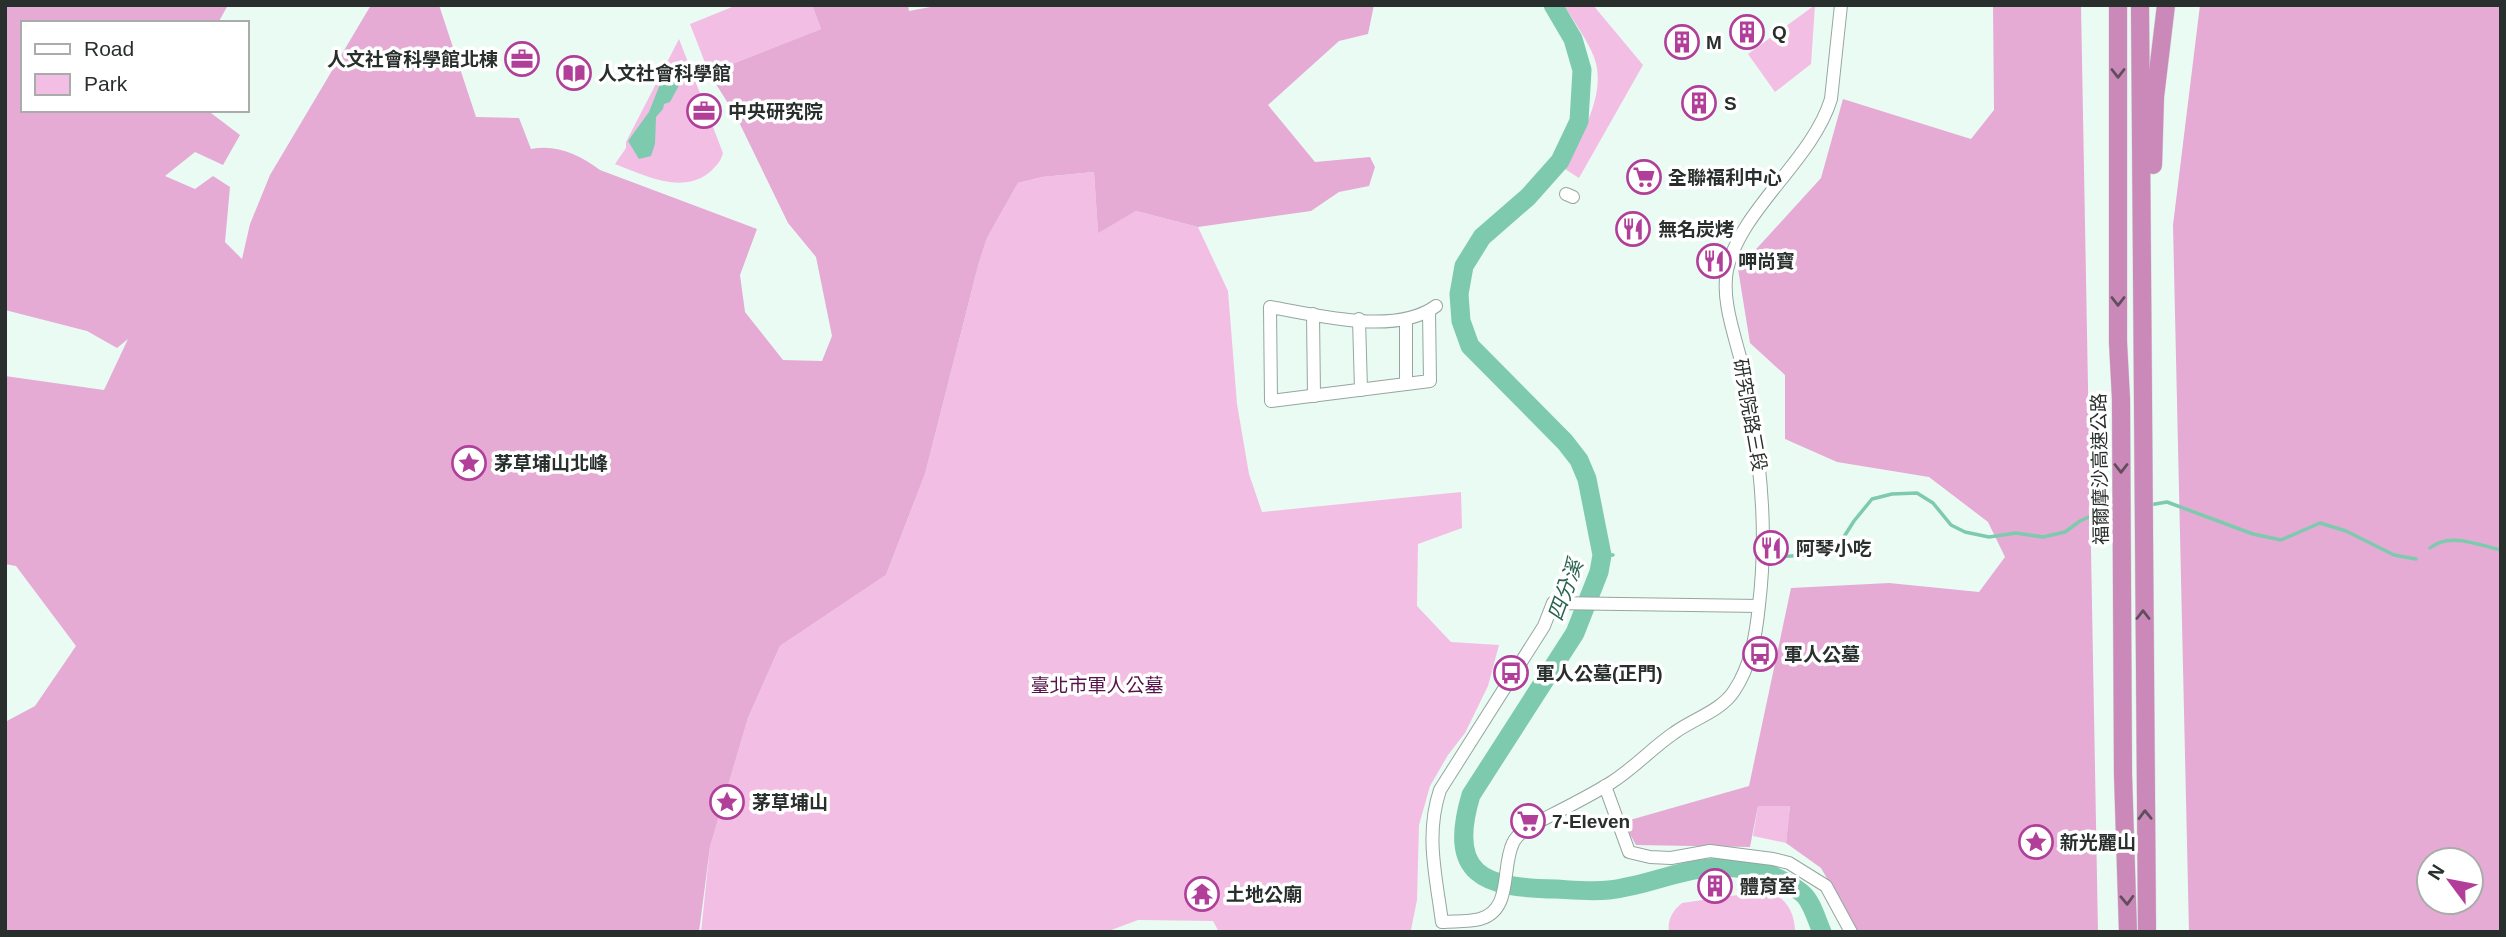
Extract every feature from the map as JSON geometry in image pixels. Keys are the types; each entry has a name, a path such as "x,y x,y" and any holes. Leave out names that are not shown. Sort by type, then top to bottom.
{"highway":[{"name":"福爾摩沙高速公路","path":"2118,5 2118,342 2121,399 2123,774 2128,932"},
{"path":"2140,5 2147,932"},
{"path":"2143,325 2153,191 2155,97 2166,5"}],"street":[{"name":"研究院路三段","path":"1759,606 1553,603 1544,626 1440,790 1433,811 1431,836 1442,922 1482,919 1495,910 1503,895 1509,853 1519,834 1605,786 1675,732 1711,711 1733,693 1749,659 1755,639 1759,606 1765,548 1762,475 1744,374 1726,296 1727,270 1747,226 1795,163 1827,113 1831,99 1841,5"},
{"path":"1270,307 1359,319 1406,320 1433,308 1430,381 1271,401 1270,307"},
{"path":"1313,314 1314,396"},
{"path":"1359,319 1361,390"},
{"path":"1406,320 1406,384"},
{"path":"1605,786 1629,852 1671,858 1710,851 1789,863 1826,886 1851,932"}],"green space":[{"path":"737,5 812,5 821,29 709,73 690,24"},
{"path":"1564,5 1593,5 1643,65 1579,178 1565,169 1595,100 1597,71 1588,44"},
{"path":"1815,5 1811,64 1775,92 1748,54"},
{"path":"679,39 723,153 711,171 700,178 676,183 651,178 615,164 626,148 626,142"},
{"name":"臺北市軍人公墓","path":"1094,172 1098,232 1136,211 1198,227 1228,291 1237,404 1249,474 1262,512 1461,492 1462,528 1418,544 1417,606 1451,642 1499,645 1488,686 1465,733 1430,786 1419,825 1417,900 1411,930 1219,932 1213,921 1138,920 1106,932 701,932 710,847 748,718 780,646 886,575 925,474 987,238 1018,183 1042,177"},
{"path":"1758,806 1790,806 1786,843 1753,836"},
{"path":"1765,891 1778,896 1788,906 1795,932 1669,932 1671,916 1682,903"}],"shaded area":[{"path":"5,5 228,5 219,21 21,21 21,112 210,112 240,135 223,165 195,152 165,176 195,189 213,176 230,187 225,242 242,259 250,224 270,175 371,5 439,5 476,117 519,118 531,149 550,148 568,152 600,170 757,229 740,275 745,312 783,360 822,361 832,336 816,257 788,223 736,116 709,73 821,29 812,5 908,5 909,11 941,5 1374,5 1368,34 1339,41 1268,105 1315,162 1370,157 1375,167 1369,186 1339,192 1311,211 1198,227 1136,211 1098,233 1094,172 1042,177 1018,183 987,238 925,474 886,575 780,646 748,718 710,847 699,932 5,932 5,722 35,706 76,646 16,566 5,564 5,376 104,390 128,339 117,348 87,331 5,310"},
{"path":"1993,5 2081,5 2098,932 1858,932 1821,868 1786,843 1790,806 1758,806 1750,847 1636,845 1623,822 1749,786 1791,588 1889,583 1979,592 2005,557 1988,522 1929,477 1837,462 1785,439 1785,375 1750,343 1738,269 1821,178 1843,99 1971,139 1994,110"},
{"path":"2200,5 2501,5 2501,932 2189,932 2173,225"},
{"path":"668,64 679,68 682,80 670,102 664,104 656,117 655,144 651,156 639,159 628,141 649,112"}],"waterway":[{"name":"四分溪","path":"1553,5 1573,39 1582,70 1579,121 1560,161 1528,197 1482,237 1464,266 1459,294 1461,321 1470,346 1565,442 1579,460 1587,479 1602,555 1599,572 1575,633 1471,795 1464,843 1468,860 1477,872 1491,880 1509,885 1582,891 1627,887 1709,868 1726,867 1766,873 1806,897 1822,932"},
{"path":"1775,557 1809,555 1828,550 1840,543 1872,499 1892,494 1917,493 1933,503 1951,525 1965,532 1989,537 2016,533 2043,537 2065,532 2080,521 2100,512 2117,509"},
{"path":"2149,505 2167,502 2253,534 2281,540 2320,523 2346,531 2394,555 2416,559"},
{"path":"2430,548 2438,543 2455,540 2501,550"},
{"path":"1602,555 1613,555"}],"place":[{"name":"Q","path":"1747,32"},
{"name":"M","path":"1682,42"},
{"name":"人文社會科學館北棟","path":"522,59"},
{"name":"人文社會科學館","path":"574,73"},
{"name":"S","path":"1699,103"},
{"name":"中央研究院","path":"704,111"},
{"name":"全聯福利中心","path":"1644,177"},
{"name":"無名炭烤","path":"1633,229"},
{"name":"呷尚寶","path":"1714,261"},
{"name":"茅草埔山北峰","path":"469,463"},
{"name":"阿琴小吃","path":"1771,548"},
{"name":"軍人公墓","path":"1760,654"},
{"name":"軍人公墓(正門)","path":"1511,673"},
{"name":"茅草埔山","path":"727,802"},
{"name":"7-Eleven","path":"1528,821"},
{"name":"新光麗山","path":"2036,842"},
{"name":"體育室","path":"1715,886"},
{"name":"土地公廟","path":"1202,894"}]}
